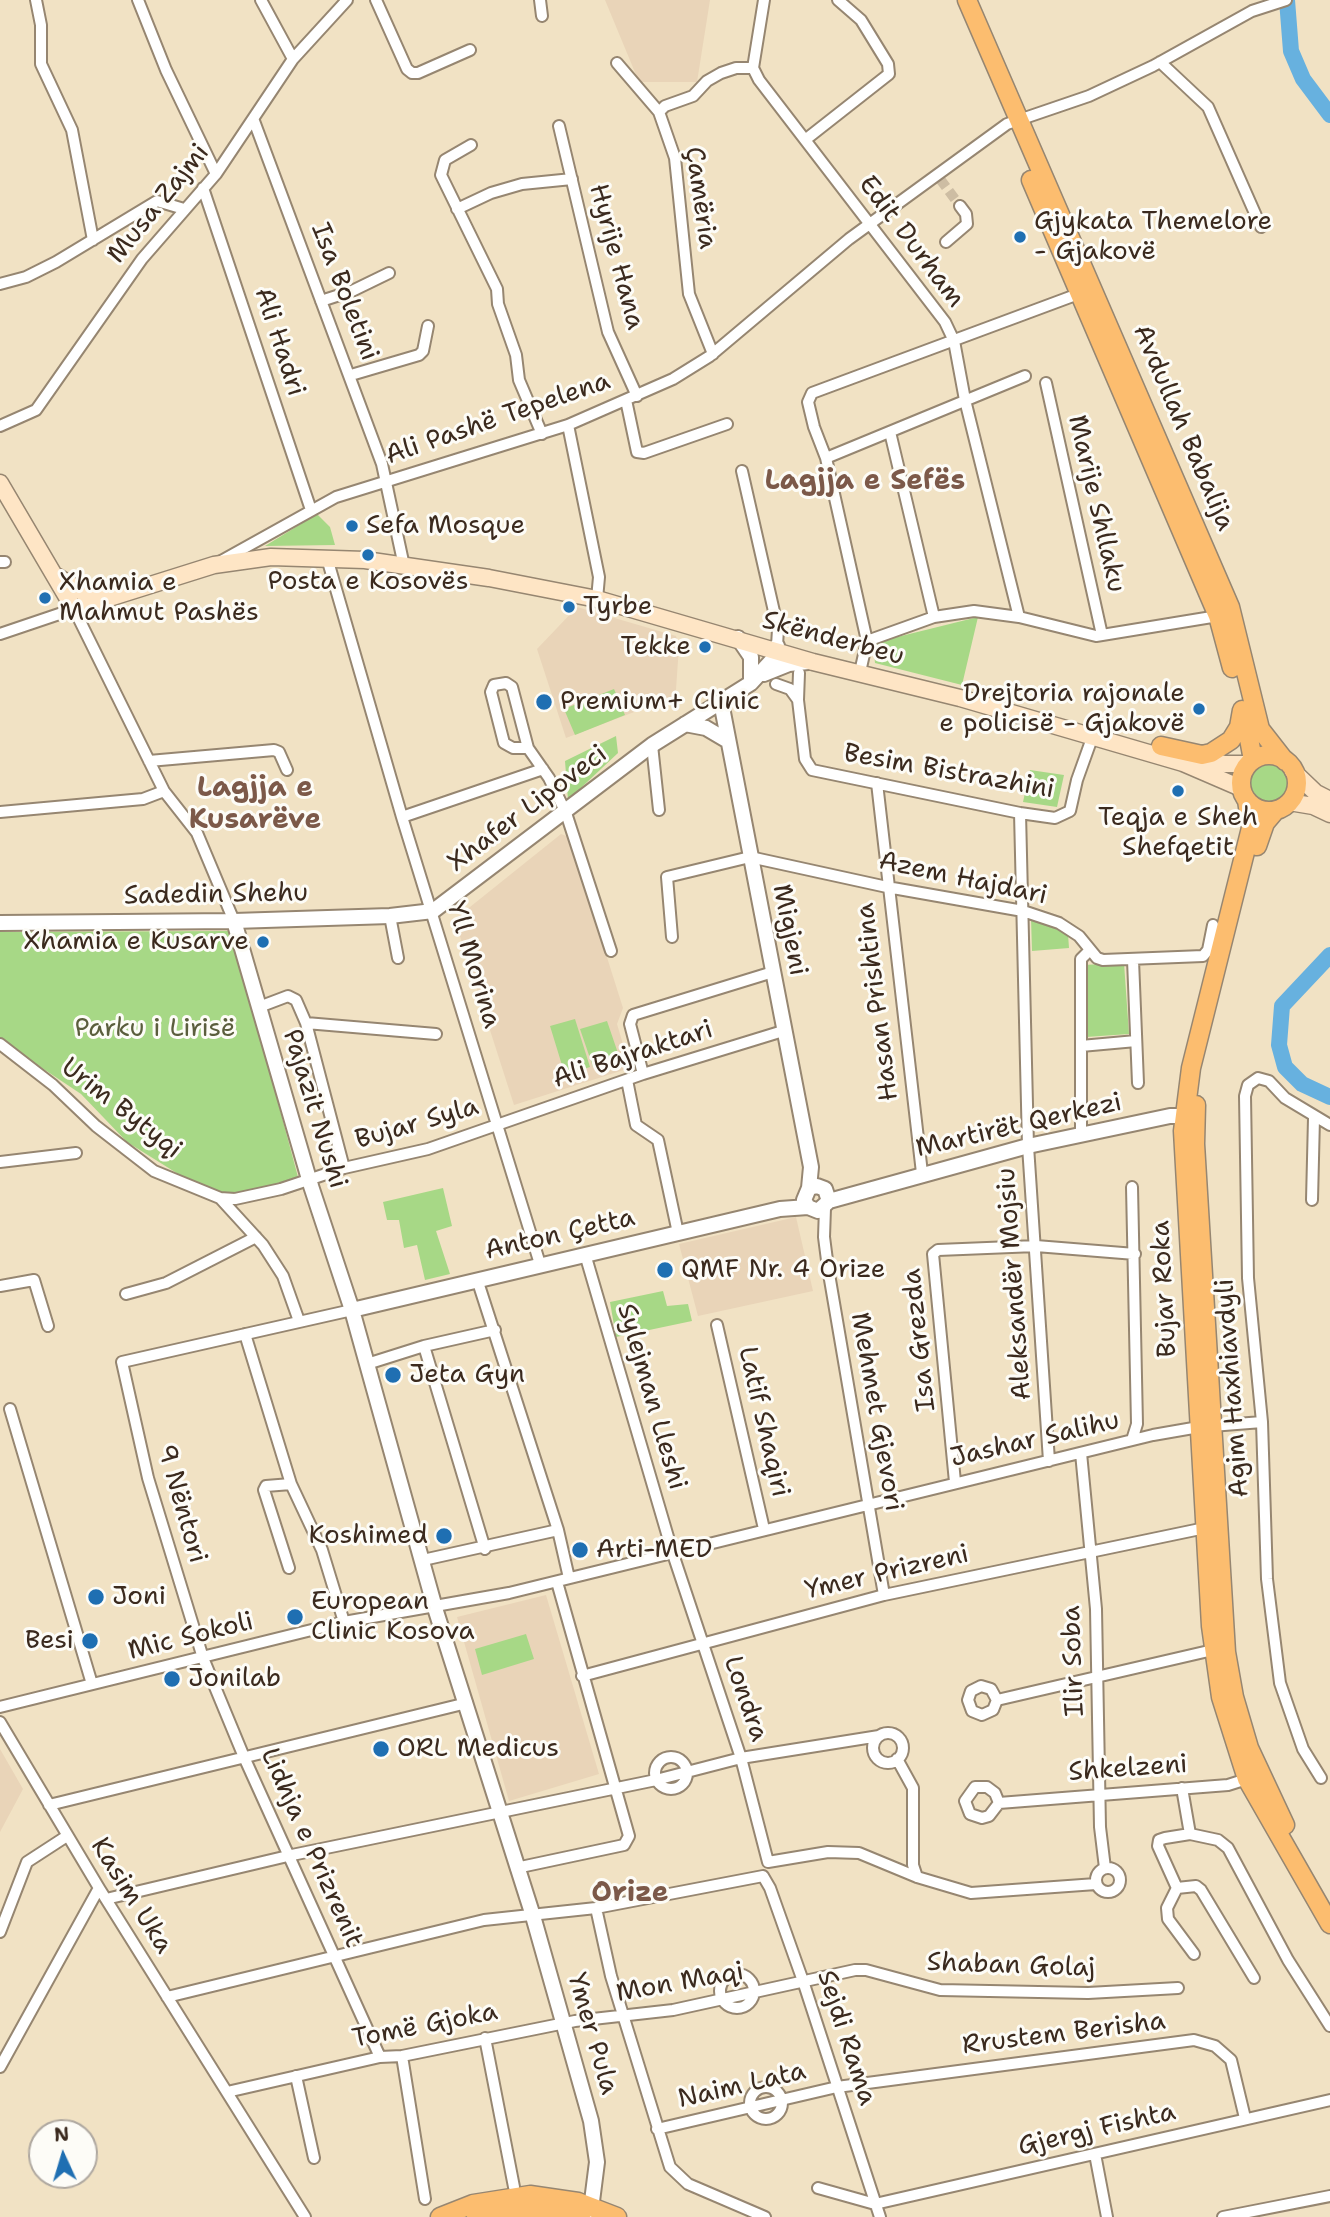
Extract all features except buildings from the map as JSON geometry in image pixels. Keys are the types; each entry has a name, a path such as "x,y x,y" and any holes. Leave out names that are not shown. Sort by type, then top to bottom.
{"main road":[{"path":"955,0 1011,120"},
{"path":"967,0 1011,120"},
{"name":"Avdullah Babalija","path":"1011,120 1218,616 1242,706 1251,762"},
{"name":"Avdullah Babalija","path":"1011,120 1097,295 1230,607 1260,729 1289,766"},
{"path":"0,483 74,609"},
{"name":"Skënderbeu","path":"74,609 215,564 271,557 327,558 404,565 597,599 737,638 1161,746 1214,763 1251,762"},
{"path":"56,576 82,592 106,598"},
{"name":"Skënderbeu","path":"776,648 813,662 861,668"},
{"path":"1161,746 1202,755 1211,753 1231,740 1239,727 1242,706"},
{"name":"Skënderbeu","path":"1095,731 1205,771 1244,794"},
{"path":"1330,800 1316,793 1289,766 1272,756 1251,762 1242,775 1244,794 1260,809 1313,806 1330,814"},
{"path":"1282,806 1295,790 1289,766"},
{"name":"Bujar Roka","path":"1244,794 1251,828 1191,1068 1189,1115 1205,1426 1226,1652 1253,1777"},
{"name":"Bujar Roka","path":"1189,1115 1259,837 1265,823 1282,806"},
{"name":"Bujar Roka","path":"1205,1426 1205,1528 1213,1650 1227,1721 1253,1777"},
{"path":"1253,1777 1330,1901"},
{"path":"1253,1777 1330,1924"},
{"path":"440,2217 473,2204 508,2197 554,2197 589,2211 617,2217"},
{"path":"476,2217 529,2210 589,2211"}],"street":[{"path":"36,0 41,25 41,64 72,130 93,240"},
{"path":"138,0 166,71 216,174"},
{"path":"261,0 293,59"},
{"name":"Musa Zajmi","path":"0,426 36,410 109,303 184,209 216,174 293,59 347,0"},
{"path":"376,0 407,69 412,73 418,73 470,50"},
{"path":"540,0 542,16"},
{"path":"618,63 659,112 665,106 693,96 707,81 721,73 736,68 753,68 764,0"},
{"path":"805,140 889,74 888,64 861,20 838,0"},
{"path":"1011,120 1089,96 1160,62 1216,29 1286,0"},
{"path":"1160,62 1208,107 1261,226"},
{"name":"Edit Durham","path":"753,68 869,225 945,322 954,341 965,400 1019,617"},
{"name":"Çamëria","path":"659,112 675,158 689,294 713,354"},
{"name":"Ali Pashë Tepelena","path":"215,564 336,497 568,425 673,379 713,354 849,239 1011,120"},
{"name":"Isa Boletini","path":"254,121 320,301 351,375 382,464 384,482"},
{"name":"Hyrije Hana","path":"559,126 600,288 608,332 631,398 638,452 644,453 727,424"},
{"path":"471,145 445,160 441,175 498,289 498,304 516,355 519,380 542,434"},
{"path":"457,209 491,192 522,184 572,179"},
{"name":"Ali Hadri","path":"203,188 311,510"},
{"path":"0,284 26,278 157,201 184,209"},
{"path":"946,242 967,224 966,214 960,206"},
{"path":"320,301 352,291 389,273"},
{"path":"861,668 867,641 826,458 808,402 812,393 1081,293"},
{"path":"351,375 419,355 423,351 428,326"},
{"path":"826,458 1025,376"},
{"name":"Marije Shllaku","path":"1046,383 1102,635"},
{"path":"568,425 599,577 597,599"},
{"path":"890,432 934,617"},
{"path":"742,471 778,629 776,648"},
{"path":"384,482 404,565"},
{"name":"Yll Morina","path":"327,558 402,817 540,1264"},
{"path":"0,634 74,609 164,791 197,833 234,921"},
{"path":"867,641 934,617 974,611 1019,617 1102,635 1218,616"},
{"path":"737,638 749,652 755,679 789,664 813,662"},
{"name":"Xhafer Lipoveci","path":"433,911 566,813 652,745 755,679 776,648"},
{"path":"798,700 799,673"},
{"path":"776,684 790,690 798,700"},
{"path":"528,748 513,748 504,743 491,692 494,685 511,685 528,748 544,769 566,813 611,951"},
{"name":"Besim Bistrazhini","path":"798,700 808,767 816,771 1055,818 1070,811 1095,731"},
{"name":"Migjeni","path":"721,702 783,1031 818,1199"},
{"path":"685,724 706,728 728,741"},
{"path":"652,745 659,810"},
{"path":"149,761 274,750 279,752 286,770"},
{"path":"402,817 544,769"},
{"name":"Hasan Prishtina","path":"877,783 922,1173"},
{"path":"0,811 143,799 164,791"},
{"name":"Aleksandër Mojsiu","path":"1020,813 1028,1146 1049,1461"},
{"path":"672,937 667,877 750,857"},
{"name":"Azem Hajdari","path":"750,857 887,887 1023,911 1059,923 1079,936 1090,950 1103,960 1203,956 1208,950 1213,925"},
{"name":"Sadedin Shehu","path":"0,923 234,921 390,916 433,911"},
{"path":"390,916 398,958"},
{"name":"Pajazit Nushi","path":"234,921 366,1364"},
{"path":"1081,1136 1081,960 1090,950"},
{"path":"1133,960 1138,1083"},
{"path":"643,1074 630,1024 633,1015 773,972"},
{"path":"259,1007 291,997 296,1000 306,1023 344,1168"},
{"path":"306,1023 436,1034"},
{"name":"Ali Bajraktari","path":"497,1124 643,1074 783,1031"},
{"path":"1081,1046 1136,1041"},
{"name":"Urim Bytyqi","path":"0,1044 154,1171 220,1198 243,1198 310,1180"},
{"name":"Agim Haxhiavdyli","path":"1321,1778 1303,1749 1280,1684 1267,1579 1262,1422 1248,1278 1245,1096 1248,1085 1258,1078 1269,1081 1285,1098 1314,1118 1330,1125"},
{"path":"627,1080 636,1125 657,1140 678,1233"},
{"name":"Martirët Qerkezi","path":"818,1199 856,1192 1028,1146 1189,1115"},
{"path":"1312,1200 1314,1118"},
{"name":"Bujar Syla","path":"310,1180 344,1168 428,1149 497,1124"},
{"path":"0,1162 76,1153"},
{"path":"1132,1187 1137,1424 1132,1440"},
{"name":"Urim Bytyqi","path":"220,1198 256,1237 283,1276 299,1321"},
{"name":"Anton Çetta","path":"352,1310 818,1199"},
{"name":"Mehmet Gjevori","path":"818,1199 884,1595"},
{"path":"126,1294 166,1283 256,1237"},
{"path":"1036,1246 1135,1254"},
{"name":"Isa Grezda","path":"955,1482 933,1254 939,1250 1036,1246"},
{"name":"Sylejman Lleshi","path":"585,1254 673,1553"},
{"path":"477,1279 558,1530 569,1578"},
{"path":"0,1286 34,1280 48,1326"},
{"path":"344,1622 322,1550 291,1484 245,1334 352,1310"},
{"name":"Latif Shaqiri","path":"717,1325 764,1529"},
{"path":"366,1364 424,1346 495,1330"},
{"name":"9 Nëntori","path":"203,1658 148,1478 122,1362 245,1334"},
{"path":"424,1346 485,1549"},
{"name":"Ymer Pula","path":"366,1364 435,1608 533,1916 594,2137 597,2162 589,2211"},
{"path":"10,1409 92,1684"},
{"path":"1205,1426 1262,1422"},
{"name":"Jashar Salihu","path":"673,1553 870,1502 1132,1440 1205,1426"},
{"name":"Ilir Soba","path":"1081,1453 1098,1677 1100,1827 1105,1868"},
{"path":"289,1567 264,1488 291,1484"},
{"name":"Ymer Prizreni","path":"582,1676 884,1595 1205,1528"},
{"path":"423,1560 485,1549 558,1530"},
{"name":"Mic Sokoli","path":"0,1707 344,1622 435,1608 557,1582 673,1553"},
{"name":"Londra","path":"673,1553 741,1758 768,1861 783,1859"},
{"path":"516,1868 624,1845 629,1836 557,1582"},
{"path":"997,1700 1213,1650"},
{"name":"Lidhja e Prizrenit","path":"203,1658 244,1757 292,1855 380,2056"},
{"path":"49,1805 467,1703"},
{"name":"Kasim Uka","path":"0,1722 99,1888 305,2217"},
{"path":"106,1899 292,1855 499,1815 687,1773 741,1758 889,1733 899,1738 903,1747 897,1759 889,1763 877,1758 873,1746 879,1736"},
{"path":"656,1780 657,1765 664,1758 680,1759 687,1773"},
{"path":"897,1759 913,1788 913,1865 917,1877"},
{"name":"Shkelzeni","path":"999,1803 1228,1785 1253,1777"},
{"path":"1182,1788 1190,1834"},
{"path":"1195,1954 1166,1912 1177,1888 1158,1846 1159,1840 1190,1834 1218,1840 1228,1848 1288,1960 1330,2026"},
{"path":"0,1932 27,1862 67,1836"},
{"path":"762,1840 783,1859 828,1852 859,1853 917,1877 971,1892 1097,1884 1107,1892 1119,1885 1118,1873 1105,1868 1097,1873 1097,1884"},
{"name":"Sejdi Rama","path":"596,1908 763,1876 770,1888 803,1981 880,2217"},
{"path":"1177,1888 1196,1886 1201,1891 1254,1978"},
{"path":"0,2067 99,1888"},
{"path":"167,1997 484,1920 596,1908 601,1939 670,2167 688,2184 765,2217"},
{"name":"Shaban Golaj","path":"803,1981 866,1970 940,1990 1088,1993 1178,1989"},
{"path":"722,2000 721,1984 733,1974 748,1978 753,1994"},
{"name":"Mon Maqi","path":"564,2024 722,2000 803,1981"},
{"name":"Tomë Gjoka","path":"227,2092 380,2056 402,2056 564,2024"},
{"path":"485,2038 514,2187"},
{"name":"Rrustem Berisha","path":"837,2087 1194,2040 1215,2046 1231,2060 1245,2118"},
{"path":"402,2056 425,2199"},
{"path":"296,2076 314,2158"},
{"name":"Naim Lata","path":"657,2129 837,2087"},
{"name":"Gjergj Fishta","path":"875,2204 1330,2100"},
{"path":"1095,2154 1107,2217"},
{"path":"818,2188 875,2204"},
{"path":"1223,2217 1330,2196"},
{"path":"1292,2217 1298,2203"}],"shaded area":[{"path":"605,0 710,0 697,82 639,82"},
{"path":"577,607 676,636 679,646 675,704 650,706 566,738 537,649"},
{"path":"561,834 569,837 623,1008 617,1024 630,1068 514,1105 456,924 460,915"},
{"path":"796,1217 813,1291 698,1316 679,1244"},
{"path":"546,1595 599,1774 509,1801 457,1617"},
{"path":"0,1749 23,1789 0,1832"}],"green space":[{"path":"317,514 330,527 335,545 265,546"},
{"path":"978,617 962,685 875,663 873,643"},
{"path":"614,689 625,715 575,735 564,709"},
{"path":"616,736 618,753 568,800 565,761"},
{"path":"1269,764 1283,769 1288,783 1283,797 1269,802 1255,797 1250,783 1255,769"},
{"path":"1030,770 1064,775 1057,807 1023,802"},
{"path":"1031,918 1051,924 1068,934 1069,948 1032,951"},
{"name":"Parku i Lirisë","path":"232,931 298,1177 256,1194 207,1192 127,1142 81,1094 0,1040 0,932"},
{"path":"1124,963 1129,1034 1086,1037 1083,965"},
{"path":"575,1019 590,1067 565,1075 550,1026"},
{"path":"607,1021 620,1059 593,1067 580,1029"},
{"path":"443,1188 452,1226 436,1231 450,1274 425,1280 417,1245 404,1248 399,1220 387,1220 383,1202"},
{"path":"663,1291 667,1306 688,1304 692,1321 616,1337 610,1302"},
{"path":"526,1634 534,1659 482,1675 475,1649"}],"waterway":[{"path":"1287,0 1291,51 1303,79 1330,115"},
{"path":"1330,955 1282,1006 1279,1045 1285,1067 1302,1084 1330,1097"}],"tunnel":[{"path":"940,179 960,206"}],"place":[{"name":"Gjykata Themelore - Gjakovë","path":"1020,237"},
{"name":"Sefa Mosque","path":"352,526"},
{"name":"Posta e Kosovës","path":"368,555"},
{"name":"Xhamia e Mahmut Pashës","path":"45,598"},
{"name":"Tyrbe","path":"569,607"},
{"name":"Tekke","path":"705,647"},
{"name":"Premium+ Clinic","path":"544,702"},
{"name":"Drejtoria rajonale e policisë - Gjakovë","path":"1199,709"},
{"name":"Teqja e Sheh Shefqetit","path":"1178,791"},
{"name":"Xhamia e Kusarve","path":"263,942"},
{"name":"QMF Nr. 4 Orize","path":"665,1270"},
{"name":"Jeta Gyn","path":"393,1375"},
{"name":"Koshimed","path":"444,1536"},
{"name":"Arti-MED","path":"580,1550"},
{"name":"Joni","path":"96,1597"},
{"name":"European Clinic Kosova","path":"295,1617"},
{"name":"Besi","path":"90,1641"},
{"name":"Jonilab","path":"172,1679"},
{"name":"ORL Medicus","path":"381,1749"}],"district":[{"name":"Lagjja e Sefës","path":"865,482"},
{"name":"Lagjja e Kusarëve","path":"255,805"},
{"name":"Orize","path":"630,1894"}]}
